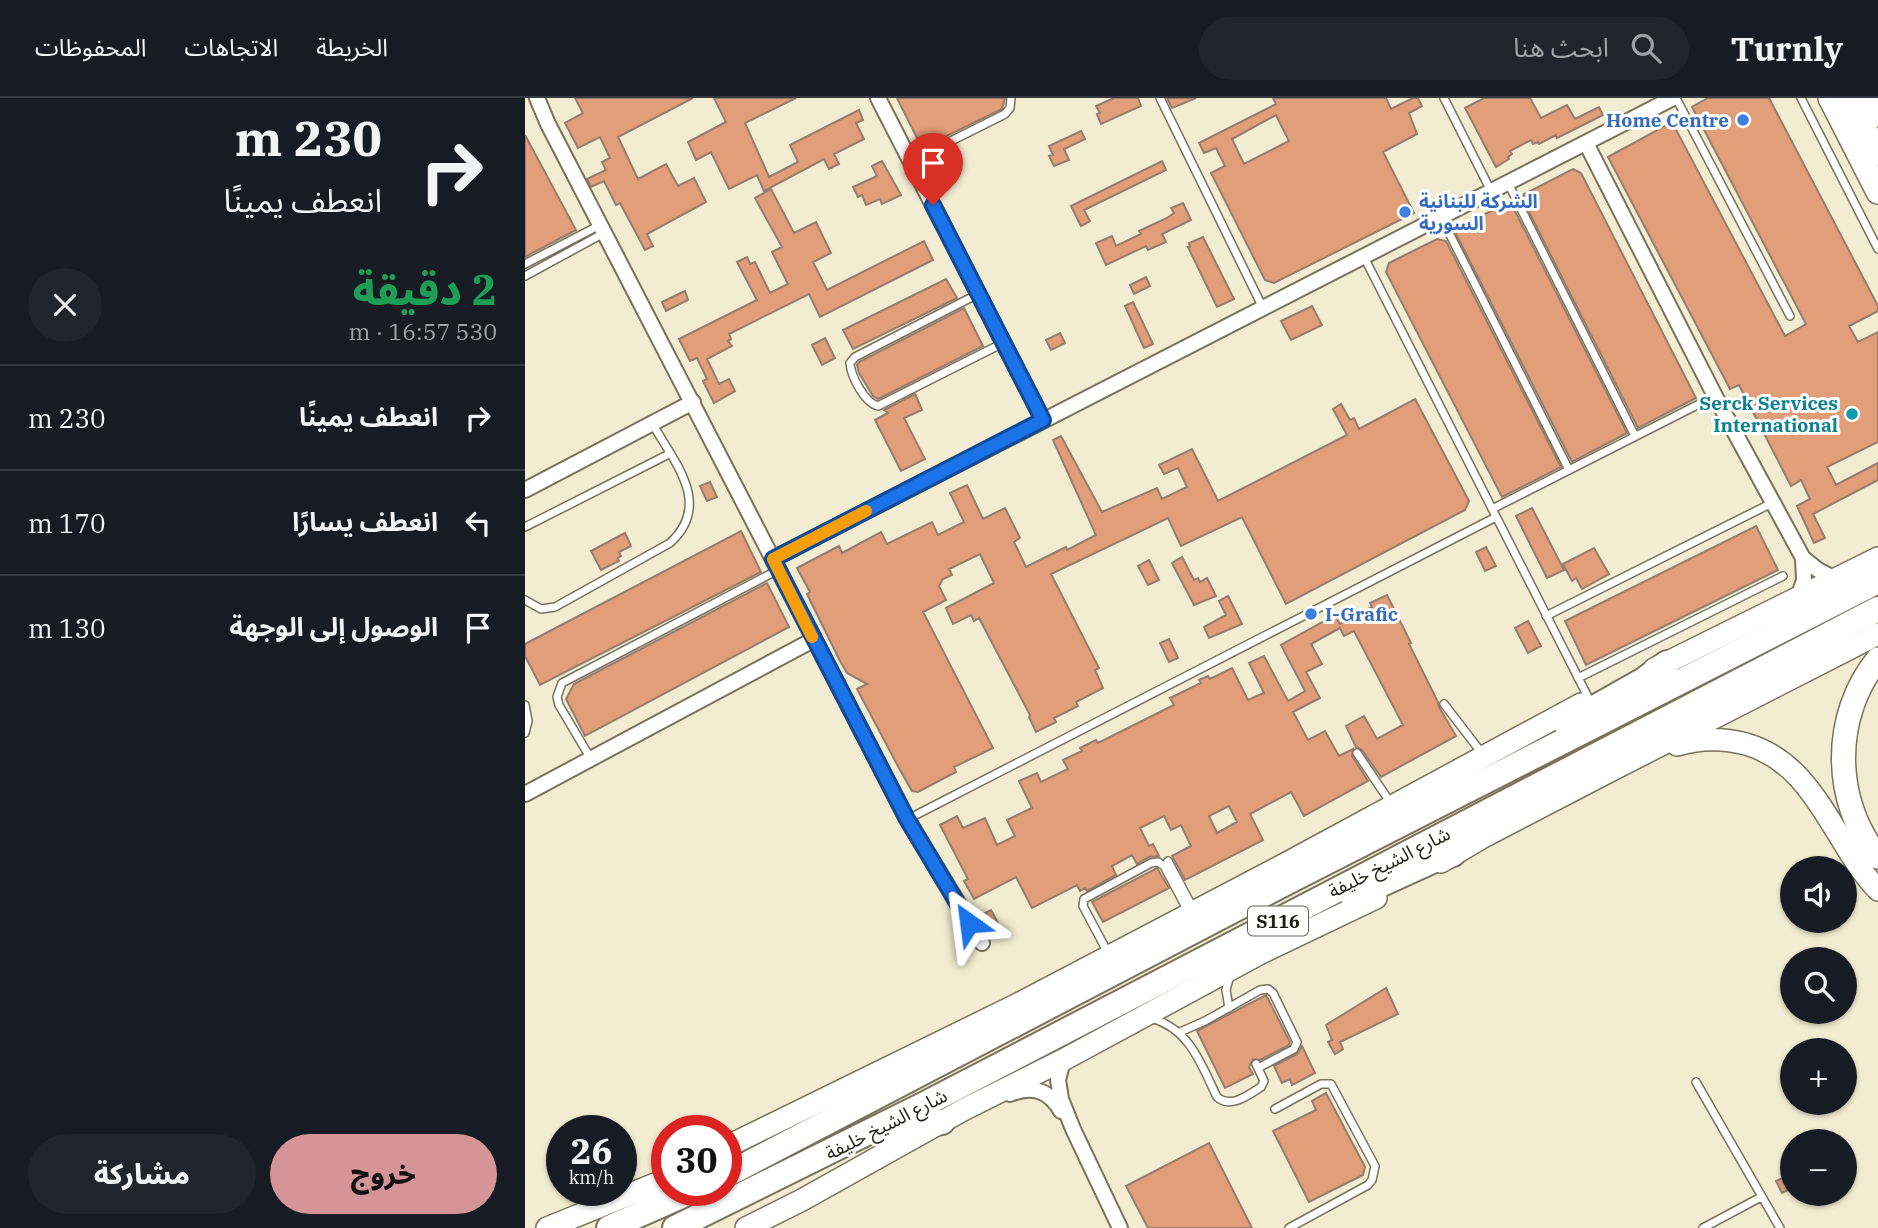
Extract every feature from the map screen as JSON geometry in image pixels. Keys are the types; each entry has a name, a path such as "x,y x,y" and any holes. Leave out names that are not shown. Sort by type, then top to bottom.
{"highway":[{"name":"شارع الشيخ خليفة","path":"742,1167 1268,892 1878,581"},
{"name":"شارع الشيخ خليفة","path":"675,1228 803,1166 1258,933 1315,900 1878,609"},
{"path":"1481,785 1518,752 1642,681 1667,663"},
{"path":"1258,933 1300,921 1432,861 1453,855"},
{"path":"742,1150 814,1119 848,1111"},
{"path":"709,1228 802,1186 919,1126 953,1116"},
{"path":"641,1192 651,1188"},
{"path":"609,1228 659,1206"}],"main road":[{"path":"1830,98 1878,192"},
{"path":"1849,98 1878,154"},
{"path":"1869,98 1878,115"},
{"path":"742,1139 1016,1005 1589,699 1878,558"},
{"path":"746,1228 1143,1016 1385,894 1610,771 1878,634"},
{"path":"1878,659 1863,681 1849,715 1843,762 1845,787 1852,811 1862,834 1878,857"},
{"path":"1610,771 1631,767 1678,745 1695,741 1719,739 1754,747 1787,765 1799,778 1863,873 1878,890"},
{"path":"547,1228 641,1192"}],"street":[{"path":"537,98 907,819 982,943"},
{"path":"878,98 1043,420"},
{"path":"776,564 1043,420 1675,98"},
{"path":"1587,143 1715,396 1803,558 1835,579"},
{"path":"525,490 693,402"},
{"path":"1798,598 1804,580 1803,558"},
{"path":"525,794 813,640"},
{"path":"1063,1060 1058,1080 1059,1091 1073,1129 1120,1228"},
{"path":"953,1116 978,1109 1019,1091 1035,1089 1053,1099 1073,1129"}],"lane":[{"path":"910,161 1005,114 1010,108 1011,98"},
{"path":"1160,98 1263,308"},
{"path":"1444,98 1492,191"},
{"path":"1675,98 1790,316"},
{"path":"1801,98 1878,249"},
{"path":"1508,183 1635,436"},
{"path":"1441,217 1569,470"},
{"path":"525,264 602,229"},
{"path":"525,276 602,229"},
{"path":"1364,257 1589,699"},
{"path":"978,294 855,357 850,363 851,370 867,400 879,406 1003,343"},
{"path":"907,819 1494,513 1569,470 1715,396"},
{"path":"525,600 541,609 555,607 678,536 689,518 690,496 652,423"},
{"path":"525,527 669,454"},
{"path":"1546,616 1772,503"},
{"path":"591,759 559,705 557,697 562,683 776,564"},
{"path":"1578,678 1783,576"},
{"path":"1444,704 1484,756"},
{"path":"525,705 528,720 525,733"},
{"path":"1357,752 1392,806"},
{"path":"1168,861 1192,913"},
{"path":"1109,956 1083,906 1086,896 1097,890 1158,862 1164,866 1192,913"},
{"path":"1228,1007 1226,990 1233,969"},
{"path":"1143,1016 1180,1032 1193,1048 1217,1097 1222,1101 1234,1102 1261,1087 1264,1081 1257,1066 1294,1049 1296,1038 1273,993 1268,989 1260,990 1180,1032"},
{"path":"1696,1082 1780,1228"},
{"path":"1275,1109 1321,1084 1331,1084 1375,1166 1368,1185 1289,1228"},
{"path":"1703,1228 1761,1197"}],"building":[{"path":"575,98 693,98 618,137 638,179 666,164 678,186 694,178 706,202 647,234 653,246 645,250 620,203 616,205 604,181 591,187 587,179 606,170 602,162 610,158 600,137 578,148 565,123 583,113"},
{"path":"714,98 796,98 745,123 769,177 798,162 790,145 859,110 863,120 856,123 864,139 834,154 839,164 829,169 824,159 764,191 757,175 729,189 711,152 696,160 688,142 726,122"},
{"path":"897,98 1005,98 1002,109 922,148"},
{"path":"1114,98 1138,98 1141,106 1101,124 1096,106"},
{"path":"1167,98 1196,98 1172,108"},
{"path":"1273,98 1386,98 1391,109 1418,98 1422,106 1409,113 1417,134 1383,152 1414,213 1274,283 1265,280 1211,173 1225,166 1216,148 1204,153 1199,143 1276,104","holes":["1276,115 1289,141 1244,164 1232,139"]},
{"path":"1484,98 1530,98 1541,118 1567,105 1575,119 1599,107 1603,115 1557,138 1556,135 1539,144 1533,144 1531,140 1510,151 1512,154 1509,159 1496,167 1465,108"},
{"path":"1708,98 1769,98 1878,306 1878,311 1849,326 1858,342 1878,332 1878,442 1827,467 1836,485 1878,463 1878,480 1813,514 1825,538 1814,543 1797,506 1810,499 1801,480 1791,486 1739,385 1730,389 1608,157 1672,122 1785,336 1806,324 1692,107"},
{"path":"1081,131 1085,139 1064,149 1069,160 1054,166 1049,156 1053,155 1049,146"},
{"path":"525,135 576,230 525,257"},
{"path":"947,150 952,159 934,169 928,159"},
{"path":"882,161 901,195 882,204 880,199 866,205 862,195 858,197 853,187 877,176 872,166"},
{"path":"1162,161 1166,170 1084,210 1090,221 1081,226 1071,206"},
{"path":"1573,169 1581,173 1696,398 1638,428 1522,198 1524,194"},
{"path":"771,189 794,233 816,222 831,253 813,262 827,290 924,241 933,260 820,317 809,294 729,334 731,339 728,341 732,346 707,359 719,384 729,379 735,391 714,403 703,381 707,379 697,358 690,361 679,339 757,300 737,262 747,257 750,264 755,262 770,293 788,284 772,252 782,247 755,198"},
{"path":"1183,203 1191,220 1162,234 1166,242 1148,250 1146,246 1106,265 1096,243 1112,236 1116,246 1167,218 1174,213 1171,208"},
{"path":"1505,204 1513,207 1627,433 1572,462 1455,232 1456,228"},
{"path":"1203,237 1234,299 1217,307 1188,247 1189,243"},
{"path":"1437,239 1446,241 1561,467 1502,497 1386,272 1389,263"},
{"path":"1146,277 1150,286 1134,294 1130,285"},
{"path":"946,279 957,298 853,349 843,330"},
{"path":"685,291 688,300 666,311 662,302"},
{"path":"1133,302 1153,344 1144,348 1125,306"},
{"path":"1312,306 1322,325 1291,340 1281,321"},
{"path":"964,308 983,346 878,399 873,396 859,373 859,362"},
{"path":"1060,333 1065,343 1051,350 1046,340"},
{"path":"825,338 835,358 822,365 812,345"},
{"path":"915,394 922,410 904,418 925,459 901,471 875,420 888,413 884,410"},
{"path":"1415,399 1469,501 1465,510 1286,604 1242,517 1181,546 1168,518 1051,574 1099,668 1095,670 1103,688 1076,702 1078,706 1054,718 1056,722 1036,732 1030,715 979,618 974,621 971,615 953,624 946,608 994,583 980,554 949,569 952,575 943,579 939,586 946,600 923,612 993,748 954,767 956,772 918,792 912,791 857,689 867,684 847,673 807,594 810,592 797,568 839,546 842,553 881,532 887,544 932,522 938,535 964,522 950,493 967,485 983,519 1005,508 1020,538 1014,542 1026,567 1096,535 1053,440 1061,436 1102,512 1157,488 1162,499 1187,487 1178,468 1164,474 1159,465 1192,449 1218,501 1347,435 1333,409 1341,404 1350,420 1354,418 1359,429"},
{"path":"710,482 717,497 707,501 700,486"},
{"path":"1532,508 1564,570 1547,578 1516,516"},
{"path":"1756,526 1778,570 1586,665 1565,621"},
{"path":"741,531 761,572 540,685 525,656 525,644"},
{"path":"625,533 631,546 619,552 619,561 601,570 591,551"},
{"path":"1486,547 1496,566 1485,571 1476,552"},
{"path":"1594,548 1609,574 1582,589 1576,578 1572,581 1563,564"},
{"path":"1182,557 1194,580 1198,578 1200,582 1207,578 1216,596 1194,605 1172,563"},
{"path":"1149,560 1159,580 1148,585 1138,566"},
{"path":"767,583 789,627 585,736 566,699 574,684"},
{"path":"1387,595 1439,707 1456,736 1381,777 1362,750 1356,747 1346,726 1364,716 1377,739 1403,725 1354,631 1344,636 1340,628 1311,644 1322,664 1306,672 1320,698 1293,712 1308,740 1325,731 1339,756 1353,749 1352,756 1368,781 1304,816 1291,792 1250,814 1263,840 1185,880 1172,856 1191,846 1181,825 1171,830 1164,816 1140,828 1149,846 1153,844 1159,856 1149,857 1137,864 1132,855 1112,866 1116,875 1087,891 1085,888 1080,891 1077,885 1032,908 1016,877 974,899 964,881 968,879 940,825 957,816 963,828 985,818 997,845 1015,836 1007,820 1032,808 1019,781 1037,773 1041,782 1068,769 1063,760 1082,751 1080,748 1096,740 1098,743 1174,705 1170,698 1201,683 1199,680 1208,676 1210,679 1232,668 1248,700 1264,693 1249,663 1264,656 1288,701 1305,691 1281,645 1335,615 1340,624 1372,607 1370,603","holes":["1229,806 1237,822 1217,833 1209,816"]},
{"path":"1228,596 1242,624 1209,638 1204,627 1226,615 1219,601"},
{"path":"1528,621 1541,646 1528,653 1515,628"},
{"path":"1169,639 1178,658 1169,662 1160,643"},
{"path":"1157,868 1169,888 1103,922 1092,902"},
{"path":"991,910 998,923 985,929 979,916"},
{"path":"1386,988 1398,1014 1340,1042 1343,1049 1335,1054 1328,1042 1332,1040 1326,1025"},
{"path":"1266,995 1290,1042 1289,1045 1260,1060 1253,1059 1249,1067 1253,1074 1225,1088 1197,1031"},
{"path":"1302,1046 1315,1073 1292,1085 1290,1079 1282,1083 1274,1066 1297,1054"},
{"path":"1326,1093 1365,1167 1363,1175 1309,1202 1273,1131 1316,1110 1312,1101"},
{"path":"1209,1143 1252,1228 1148,1228 1126,1186"}],"slow traffic":[{"path":"812,637 773,559 866,511"}],"place":[{"name":"Home Centre","path":"1743,120"},
{"name":"الشركة للبنانية السورية","path":"1405,212"},
{"name":"Serck Services International","path":"1852,414"},
{"name":"I-Grafic","path":"1311,614"}],"route":[{"path":"933,205 1043,420 773,559 907,819 969,923"}]}
